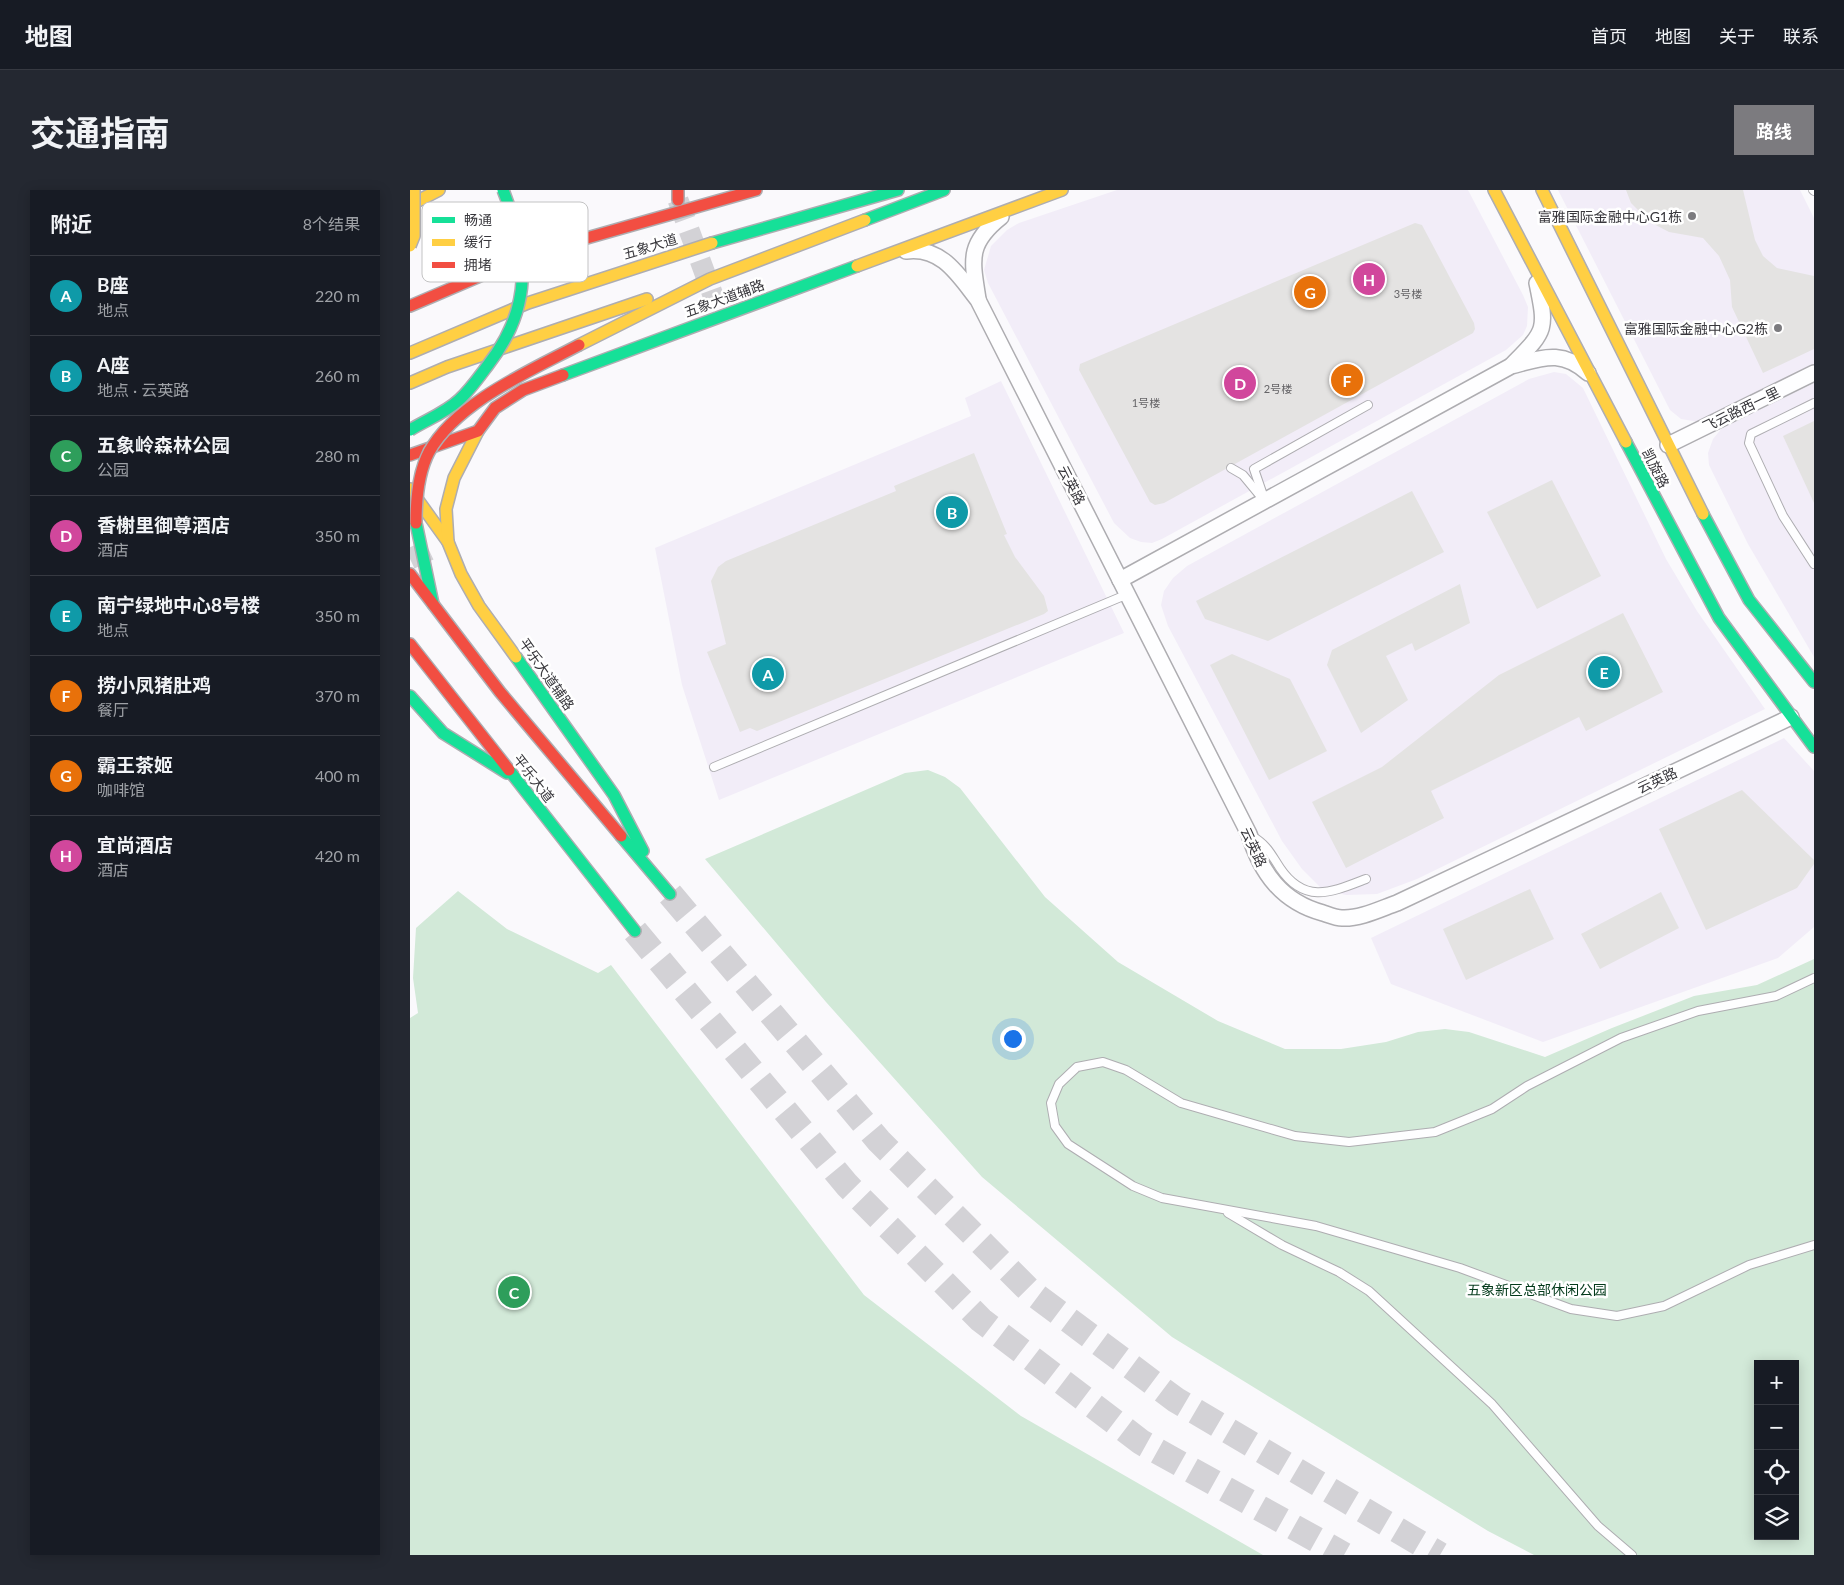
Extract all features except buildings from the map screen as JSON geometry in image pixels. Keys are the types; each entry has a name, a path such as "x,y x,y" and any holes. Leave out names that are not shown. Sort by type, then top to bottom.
{"main road":[{"path":"410,246 414,236 414,190"},
{"path":"410,205 440,190"},
{"path":"503,190 508,202"},
{"name":"五象大道","path":"588,238 756,190"},
{"name":"五象大道","path":"588,281 898,190"},
{"path":"410,383 447,367 587,318 710,280 944,190"},
{"name":"五象大道辅路","path":"450,546 446,509 454,478 478,431 495,408 523,390 1062,190"},
{"name":"凯旋路","path":"1494,190 1719,618 1814,747"},
{"name":"凯旋路","path":"1542,190 1692,493 1749,600 1814,682"},
{"path":"434,608 416,523 414,504 428,452 453,422 491,393 579,345 710,280"},
{"name":"五象大道","path":"410,306 466,282"},
{"path":"410,430 458,400 495,358 519,310 524,282"},
{"name":"五象大道","path":"414,351 501,313 584,282"},
{"path":"718,302 727,313"},
{"path":"410,455 478,431"},
{"name":"平乐大道辅路","path":"410,489 450,546 461,574 479,606 614,795 657,878"},
{"path":"433,548 450,546"},
{"path":"410,574 434,608 500,692 670,894"},
{"name":"平乐大道","path":"410,644 636,931"},
{"path":"410,652 425,664"},
{"path":"410,696 443,733 514,778"}],"street":[{"path":"978,300 973,265 976,246 984,230 1012,208"},
{"path":"885,255 918,249 934,253 948,262 978,300"},
{"path":"1511,366 1534,342 1542,329 1543,312 1533,264"},
{"name":"云英路","path":"978,300 1249,834 1257,859 1274,883 1287,896 1302,906 1342,918 1370,913 1397,903 1791,717"},
{"path":"1120,580 1511,366 1542,358 1559,356 1575,361 1590,375"},
{"name":"飞云路西一里","path":"1668,445 1814,373"}],"lane":[{"path":"1814,403 1751,434 1748,443 1783,516 1814,564"},
{"path":"1265,501 1254,469 1368,405"},
{"path":"1231,468 1243,475 1265,501"},
{"path":"714,767 1128,594"},
{"path":"1249,834 1267,845 1281,870 1303,891 1319,894 1366,879"},
{"path":"1814,978 1776,996 1698,1012 1621,1038 1527,1086 1492,1109 1435,1132 1349,1142 1295,1136 1181,1103 1126,1070 1102,1062 1077,1067 1059,1084 1051,1103 1055,1126 1068,1144 1132,1186 1162,1198 1316,1226 1460,1268 1571,1309 1617,1316 1664,1306 1749,1265 1814,1244"},
{"path":"1224,1210 1282,1245 1338,1272 1369,1291 1492,1404 1598,1526 1632,1555"}],"shaded area":[{"path":"1117,190 1468,190 1523,295 1528,307 1527,326 1523,335 1506,350 1162,539 1152,543 1141,542 1130,538 1114,523 988,283 984,270 991,246 1007,230 1019,223"},
{"path":"1558,190 1800,190 1814,218 1814,365 1699,422 1681,419 1670,410"},
{"path":"1554,372 1566,374 1583,388 1666,559 1697,611 1765,709 1417,879 1377,894 1346,895 1322,889 1302,869 1282,841 1168,626 1161,605 1164,591 1173,578 1187,566 1529,379"},
{"path":"1001,381 1124,633 719,800 682,685 655,548 971,416 965,398"},
{"path":"1814,383 1814,657 1748,544 1709,465 1708,453 1713,439 1722,428"},
{"path":"1784,738 1814,771 1814,927 1778,958 1543,1042 1391,984 1371,938"}],"green space":[{"name":"五象新区总部休闲公园","path":"928,770 945,777 960,788 1045,897 1118,962 1218,1021 1285,1049 1341,1049 1386,1042 1418,1032 1445,1029 1469,1032 1545,1057 1694,996 1757,985 1814,959 1814,1555 1534,1555 1488,1531 1172,1337 982,1177 826,1002 705,859 905,773"},
{"path":"458,891 507,929 598,973 611,965 864,1295 1021,1416 1263,1555 410,1555 410,1018 418,1013 413,978 416,928"}],"tunnel":[{"path":"678,200 714,298"},
{"path":"410,559 433,548"},
{"path":"670,894 879,1141 1031,1292 1176,1400 1440,1555"},
{"path":"635,931 847,1185 981,1320 1141,1442 1344,1555"}],"traffic: fast":[{"path":"503,190 508,202"},
{"path":"712,243 898,190"},
{"path":"865,220 944,190"},
{"path":"563,375 857,266"},
{"path":"410,430 454,405 478,379 503,343 513,322 522,282"},
{"path":"1626,442 1719,618 1814,747"},
{"path":"1703,514 1749,600 1814,682"},
{"path":"416,523 433,604"},
{"path":"516,657 614,795 643,851"},
{"path":"410,696 443,733 507,773"},
{"path":"509,770 635,931"},
{"path":"621,836 670,894"}],"traffic: slow":[{"path":"410,246 414,236 414,190"},
{"path":"410,205 439,190"},
{"path":"857,266 1062,190"},
{"path":"1494,190 1626,442"},
{"path":"1542,190 1703,514"},
{"path":"579,345 710,279 865,220"},
{"path":"410,353 528,303 712,243"},
{"path":"410,383 447,367 647,299"},
{"path":"448,542 446,509 454,478 478,431"},
{"path":"410,489 448,542 461,574 479,606 516,657"}],"traffic: jam":[{"path":"678,190 678,200"},
{"path":"588,238 756,190"},
{"path":"410,306 466,282"},
{"path":"416,523 417,496 422,469 429,452 441,434 457,418 496,390 579,345"},
{"path":"410,455 478,431 495,408 523,390 563,375"},
{"path":"410,574 500,692 621,836"},
{"path":"410,644 509,770"}],"place":[{"name":"富雅国际金融中心G1栋","path":"1692,216"},
{"name":"宜尚酒店","path":"1369,279"},
{"name":"霸王茶姬","path":"1310,292"},
{"name":"富雅国际金融中心G2栋","path":"1778,328"},
{"name":"捞小凤猪肚鸡","path":"1347,380"},
{"name":"香榭里御尊酒店","path":"1240,383"},
{"name":"A座","path":"952,512"},
{"name":"南宁绿地中心8号楼","path":"1604,672"},
{"name":"B座","path":"768,674"},
{"name":"五象岭森林公园","path":"514,1292"}]}
